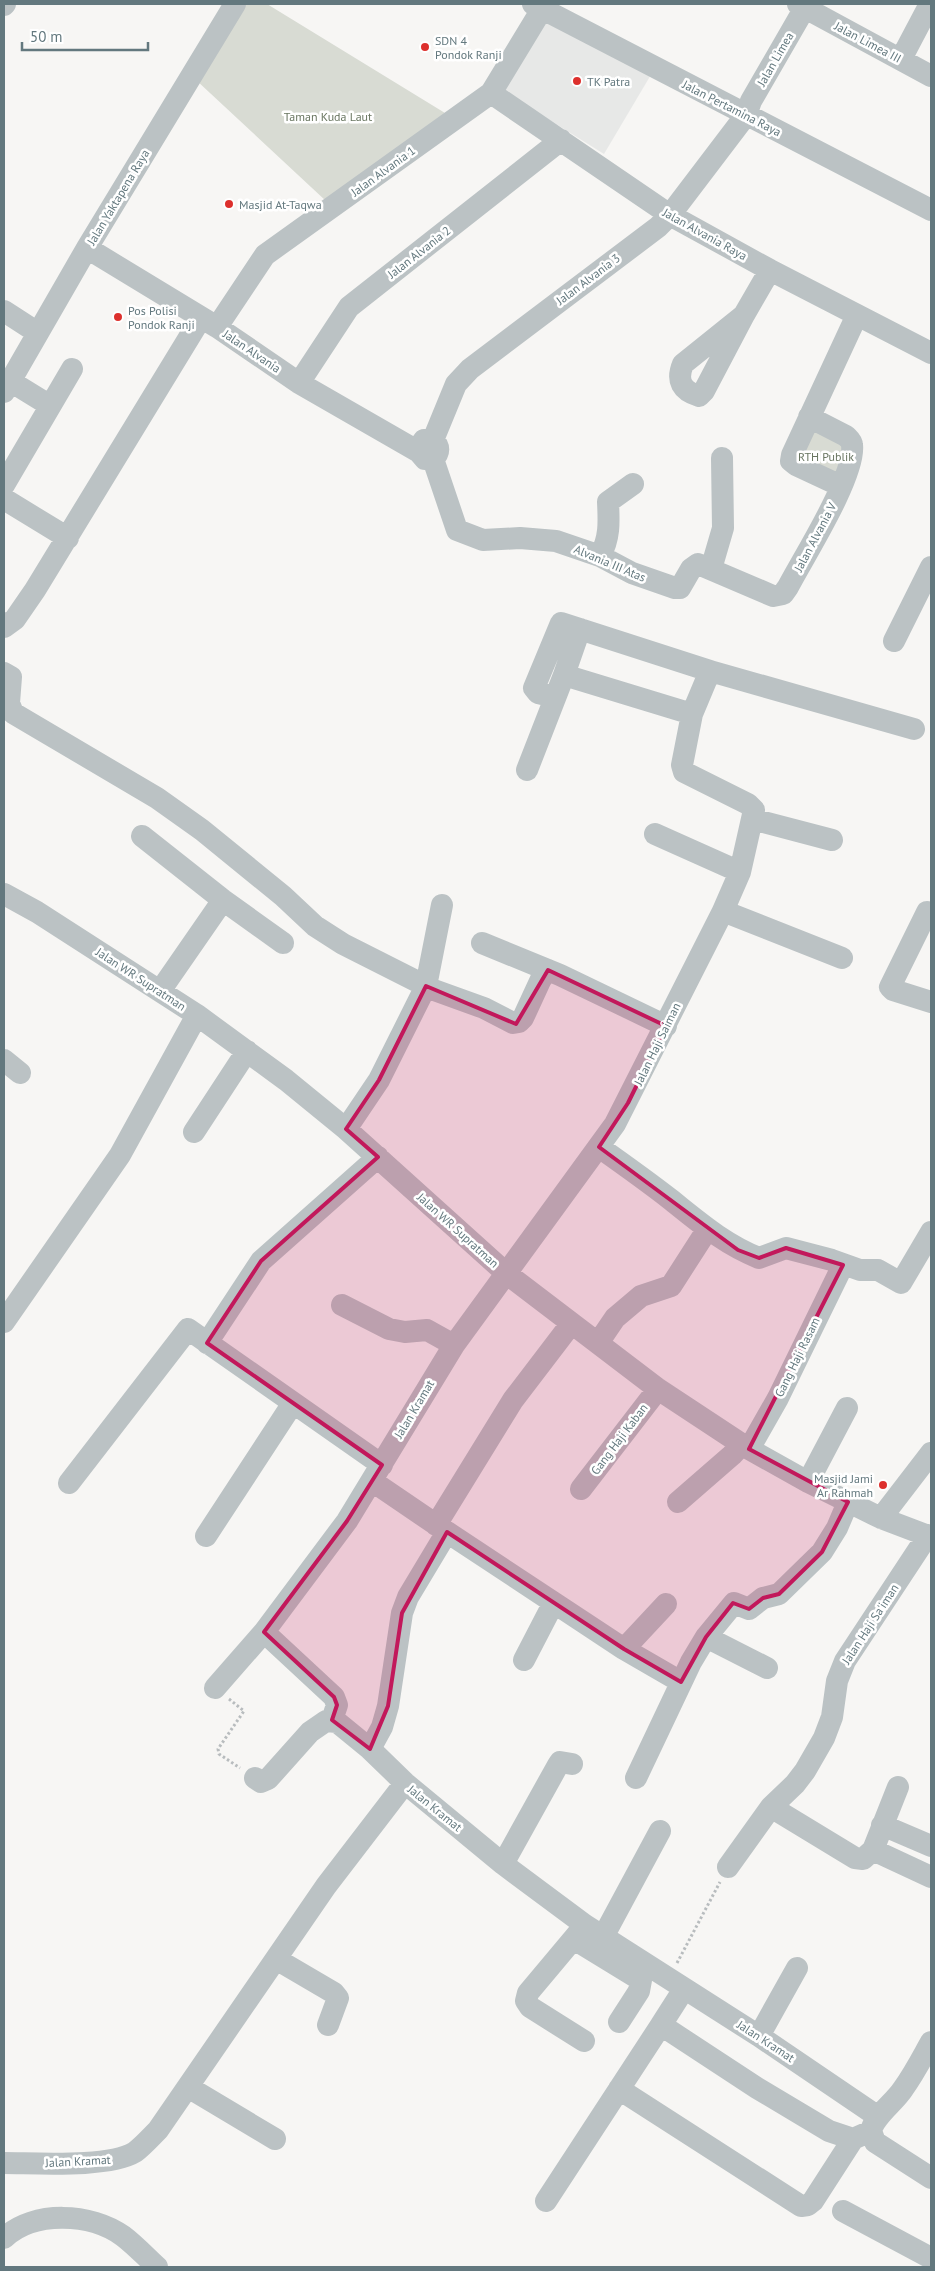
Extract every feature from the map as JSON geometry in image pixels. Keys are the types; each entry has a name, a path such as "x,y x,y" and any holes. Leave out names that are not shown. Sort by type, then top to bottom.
{"street":[{"name":"Jalan Yaktapena Raya","path":"7,387 87,248 235,4"},
{"path":"901,59 930,4"},
{"name":"Jalan Limea III","path":"803,5 931,76"},
{"name":"Jalan Limea","path":"746,115 751,101 803,5"},
{"name":"Jalan Pertamina Raya","path":"537,6 931,210"},
{"name":"Jalan Alvania 1","path":"4,627 15,619 209,322 266,255 491,93 537,6"},
{"name":"Jalan Alvania Raya","path":"491,93 670,215 770,270 931,352"},
{"name":"Jalan Alvania 3","path":"428,450 456,384 470,369 658,227 670,215 746,115"},
{"name":"Jalan Alvania 2","path":"299,383 349,307 561,140"},
{"name":"Jalan Alvania","path":"87,248 209,322 299,383 428,450"},
{"path":"744,315 770,270"},
{"name":"Jalan Alvania V","path":"841,486 791,461 792,455 857,314"},
{"path":"11,316 38,332"},
{"path":"68,538 4,487 50,404 72,369"},
{"path":"7,387 50,404"},
{"name":"Jalan Alvania V","path":"788,587 841,486 851,459 851,440 840,432 810,417"},
{"name":"Alvania III Atas","path":"428,450 457,530 483,540 520,538 556,541 600,556 632,573 675,588 680,588 691,569 698,564 774,596 783,594 788,587"},
{"path":"711,569 723,528 722,458"},
{"path":"600,556 606,545 610,527 608,502 633,484"},
{"path":"894,640 931,567"},
{"path":"555,697 538,693 534,688 559,626 564,624 710,671 914,729"},
{"path":"527,770 580,629"},
{"path":"710,671 692,714 682,765 684,772 748,804 754,810 752,820 832,840"},
{"path":"4,673 11,677 9,703 13,713 157,798 187,819 283,896 315,926 343,944 426,986 484,1008 513,1023 519,1022 523,1018 541,979 548,970"},
{"path":"564,675 692,714"},
{"name":"Jalan Haji Saiman","path":"507,1274 599,1147 628,1103 723,911 740,872 752,820"},
{"path":"655,834 740,872"},
{"path":"142,836 223,900 283,943"},
{"name":"Jalan WR Supratman","path":"4,894 37,912 197,1016 247,1051 346,1129 507,1274 658,1389 746,1446 808,1482 881,1518 930,1536"},
{"path":"160,992 223,900"},
{"path":"346,1129 379,1080 426,986 442,905"},
{"path":"723,911 842,958"},
{"path":"927,912 890,987 893,990 931,1002"},
{"path":"482,943 548,970 666,1026"},
{"path":"4,1322 120,1155 197,1016"},
{"path":"194,1132 247,1051"},
{"path":"599,1147 646,1180 707,1230 738,1250 759,1258 786,1248 832,1260 860,1270 878,1270 902,1283 931,1232"},
{"path":"207,1343 261,1261 378,1157"},
{"path":"598,1343 616,1318 641,1296 671,1286 707,1230"},
{"name":"Gang Haji Rasam","path":"678,1502 732,1455 746,1446 778,1398 843,1265"},
{"name":"Jalan Kramat","path":"215,1688 264,1632 347,1521 377,1473 422,1393 454,1345 507,1274"},
{"path":"342,1305 389,1329 405,1332 427,1330 454,1345"},
{"path":"370,1749 382,1727 388,1706 402,1612 408,1597 442,1528 514,1400 571,1324"},
{"path":"69,1482 185,1331 192,1330 207,1343 293,1403 442,1528 624,1650 681,1682"},
{"name":"Gang Haji Kaban","path":"581,1489 658,1389"},
{"path":"206,1536 293,1403"},
{"path":"808,1482 847,1408"},
{"path":"881,1518 931,1453"},
{"path":"636,1778 681,1682 706,1637 734,1603 749,1609 763,1598 779,1594 822,1552 837,1528 848,1502"},
{"name":"Jalan Haji Sa'iman","path":"728,1867 771,1807 795,1784 805,1771 824,1738 832,1717 837,1681 846,1661 930,1536"},
{"path":"524,1660 553,1604"},
{"path":"624,1650 666,1604"},
{"path":"255,1778 262,1782 268,1779 316,1726 332,1720 337,1706 334,1697 264,1632"},
{"path":"706,1637 766,1668"},
{"path":"332,1720 370,1749 405,1784"},
{"path":"504,1864 558,1764 562,1762 572,1764"},
{"name":"Jalan Kramat","path":"4,2163 86,2162 118,2158 135,2152 158,2130 326,1886 405,1784 504,1864 579,1932 604,1938 759,2036 867,2129 875,2142 931,2178"},
{"path":"771,1807 855,1858 863,1859 873,1850 898,1787"},
{"path":"882,1825 931,1846"},
{"path":"604,1938 660,1831"},
{"path":"873,1850 931,1877"},
{"path":"584,2041 530,2006 526,2001 528,1993 579,1932 641,1980 639,1991 619,2022"},
{"path":"276,1959 334,1993 338,1998 328,2025"},
{"path":"759,2036 797,1968"},
{"path":"546,2200 661,2025 676,1985"},
{"path":"661,2025 757,2088 829,2131 867,2129"},
{"path":"619,2089 801,2206 808,2205 867,2129 888,2109 902,2090 931,2042"},
{"path":"188,2088 275,2139"},
{"path":"843,2211 931,2258"},
{"path":"4,2238 12,2230 36,2221 66,2218 83,2220 103,2225 123,2236 157,2267"}],"path":[{"path":"215,1688 244,1712 219,1744 219,1754 255,1778"},
{"path":"676,1985 728,1867"}],"highlighted area":[{"path":"548,970 666,1026 628,1103 599,1147 738,1250 759,1258 786,1248 843,1265 749,1449 848,1502 822,1552 779,1594 763,1598 749,1609 733,1603 706,1637 681,1682 624,1649 447,1532 402,1613 388,1706 370,1749 332,1720 337,1705 334,1697 264,1632 347,1521 382,1465 207,1343 261,1261 378,1157 346,1129 379,1080 426,986 516,1024"}],"shaded area":[{"name":"TK Patra","path":"547,17 652,73 604,154 500,89"}],"green space":[{"name":"Taman Kuda Laut","path":"241,4 267,4 445,113 326,201 196,80"},
{"name":"RTH Publik","path":"809,417 852,447 836,497 792,455"}],"place":[{"name":"SDN 4 Pondok Ranji","path":"425,47"},
{"name":"TK Patra","path":"577,81"},
{"name":"Masjid At-Taqwa","path":"229,204"},
{"name":"Pos Polisi Pondok Ranji","path":"118,317"},
{"name":"Masjid Jami Ar Rahmah","path":"883,1485"}]}
